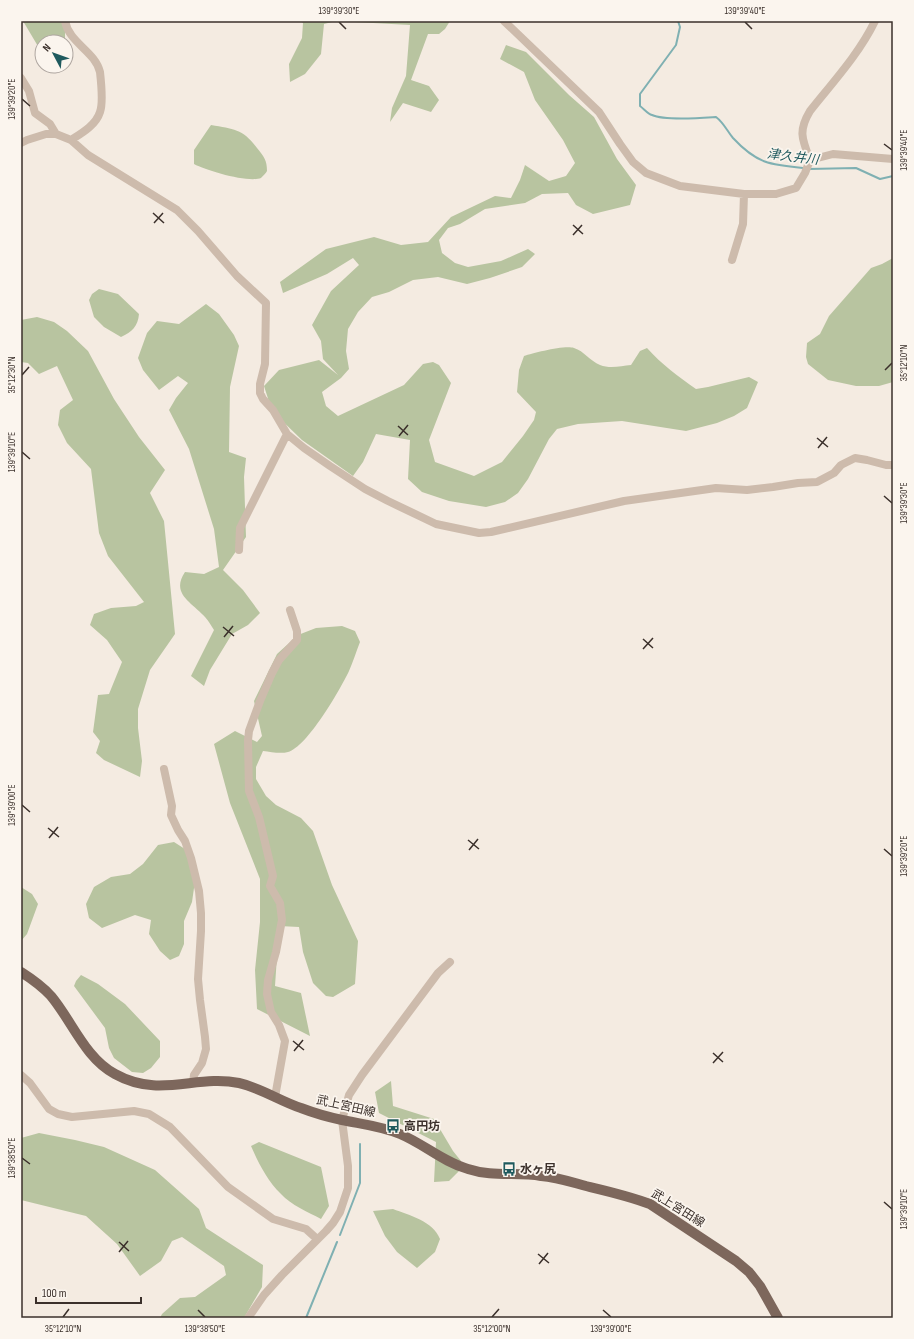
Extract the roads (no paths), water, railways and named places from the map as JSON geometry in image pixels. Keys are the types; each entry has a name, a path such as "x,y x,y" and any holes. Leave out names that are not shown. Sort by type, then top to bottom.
{"main road":[{"name":"武上宮田線","path":"21,972 50,996 90,1051 108,1070 124,1078 144,1084 163,1086 220,1081 238,1083 302,1109 398,1133 419,1143 450,1162 474,1171 493,1174 543,1176 635,1198 650,1204 749,1272 760,1286 778,1318"}],"street":[{"path":"65,21 66,28 71,36 99,65 100,72 101,112 96,120 84,132 71,140"},
{"path":"504,21 599,112 633,162 646,173 680,186 744,194 776,194 796,188 805,173 810,160 803,137 802,128 804,120 852,58 875,21"},
{"path":"21,78 29,91 35,113 50,124 56,134"},
{"path":"21,143 37,136 56,134 71,140 88,155 178,210 237,276 266,303 265,364 260,384 260,393 288,434 304,448 365,489 436,524 479,533 491,532 624,502 673,494 716,488 758,489 798,483 818,482 842,465 855,458 886,465 893,465"},
{"path":"810,160 833,154 893,159"},
{"path":"732,260 743,224 744,194"},
{"path":"239,550 240,528 254,497 272,467 288,434"},
{"path":"275,1097 285,1041 281,1029 271,1012 268,1003 267,989 282,920 280,903 270,886 273,876 259,817 249,791 248,740 249,731 272,673 279,660 297,640 297,631 290,610"},
{"path":"164,769 172,806 171,815 185,841 199,891 202,931 198,979 206,1037 206,1049 202,1063 194,1075 193,1083"},
{"path":"248,1318 264,1295 333,1223 340,1212 347,1194 348,1166 342,1120 349,1095 362,1075 438,973 450,962"},
{"path":"21,1075 30,1083 49,1109 58,1114 72,1117 134,1111 149,1114 170,1127 198,1158 234,1192 273,1219 306,1229 317,1239"}],"waterway":[{"name":"津久井川","path":"678,21 680,27 676,45 640,94 640,106 648,113 658,117 683,119 716,117 733,138 757,158 765,162 782,166 804,168"},
{"name":"津久井川","path":"809,169 856,168 880,179 893,176"},
{"path":"340,1235 360,1183 360,1144"},
{"path":"306,1318 337,1242"}],"place":[{"name":"高円坊","path":"393,1126"},
{"name":"水ヶ尻","path":"509,1169"}]}
